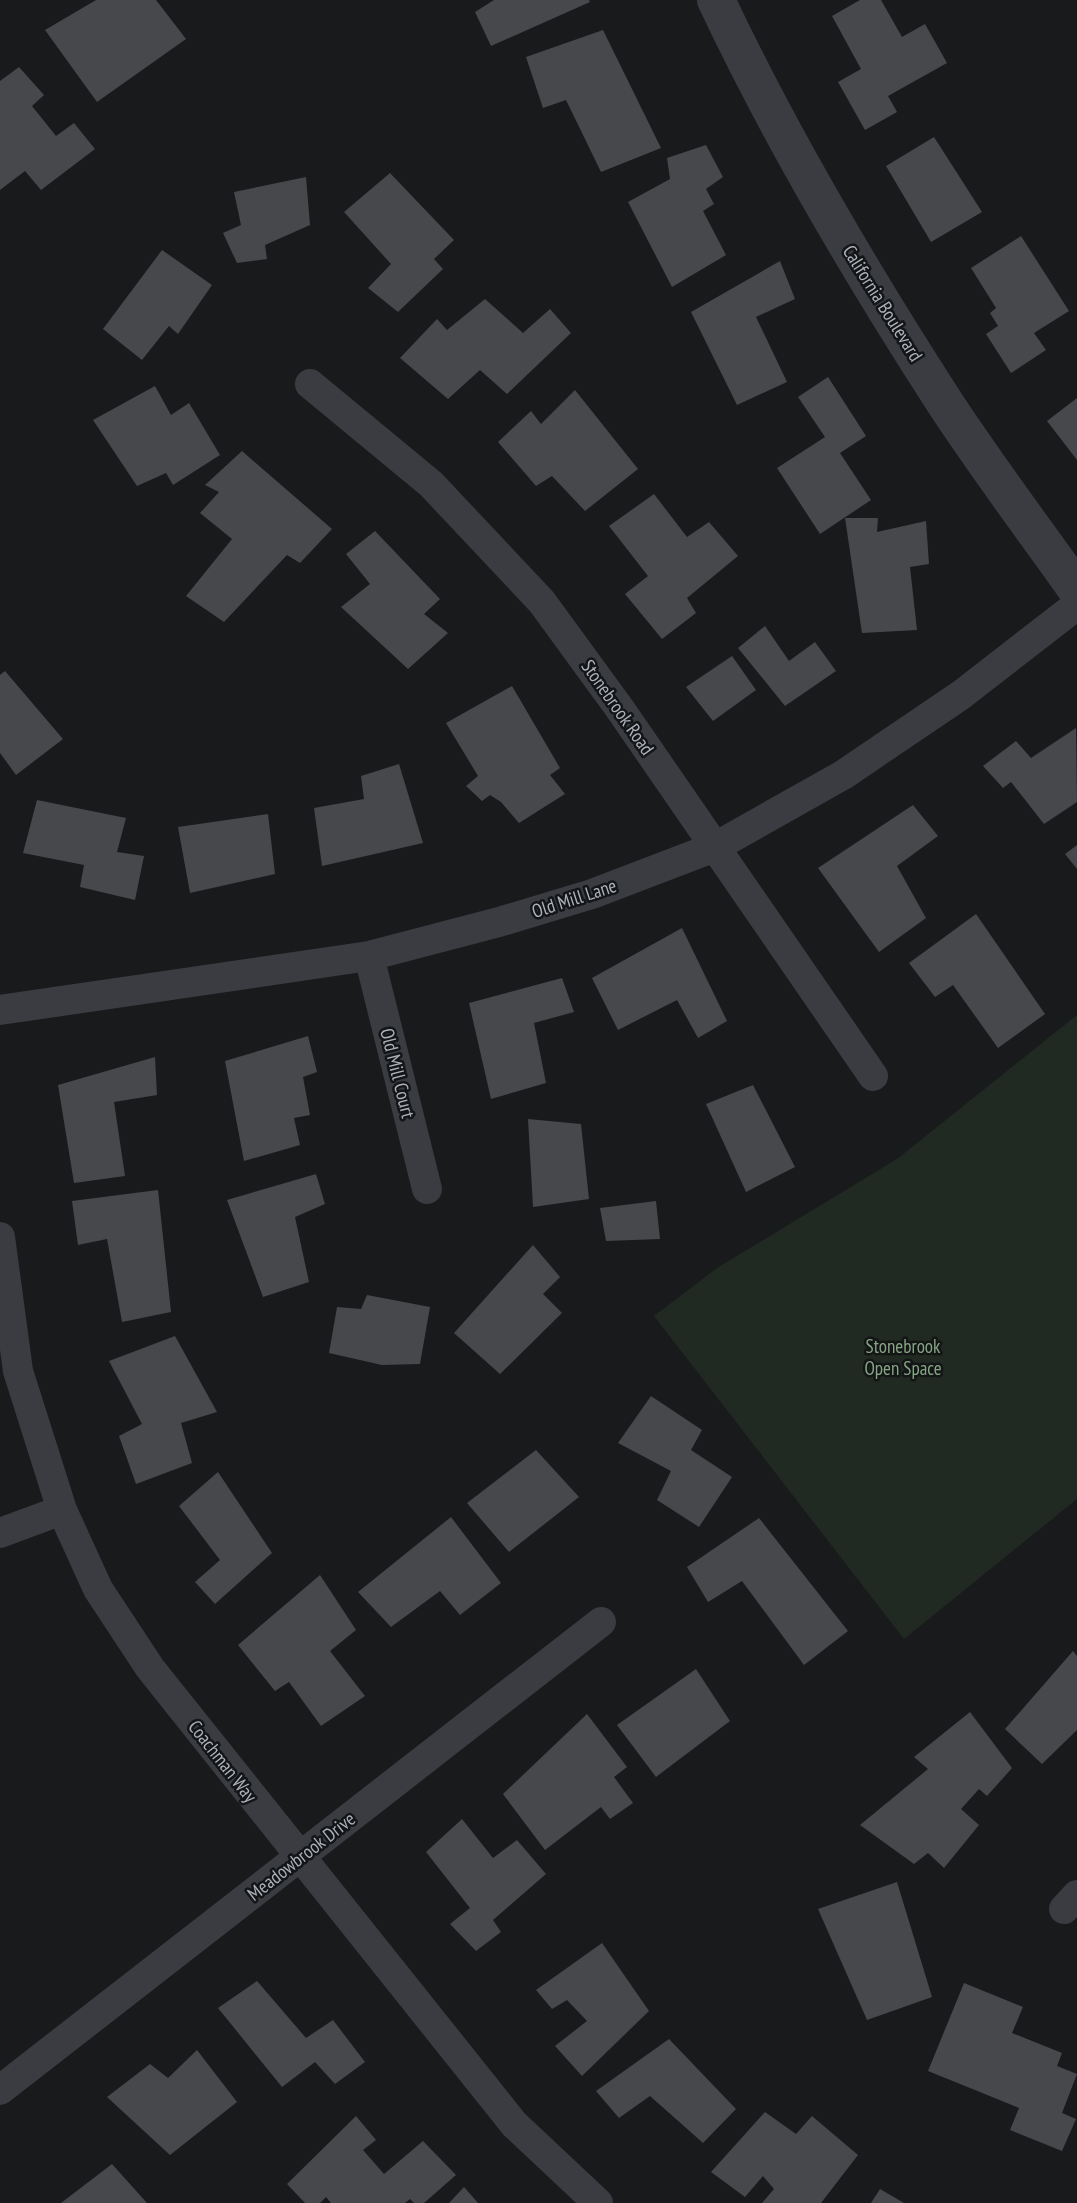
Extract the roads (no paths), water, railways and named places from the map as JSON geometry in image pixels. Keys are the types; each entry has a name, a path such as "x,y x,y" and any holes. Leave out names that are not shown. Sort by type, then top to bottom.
{"street":[{"name":"California Boulevard","path":"716,0 742,55 841,236 947,405 1077,590"},
{"name":"Stonebrook Road","path":"310,383 430,484 542,602 620,709 873,1076"},
{"name":"Old Mill Lane","path":"0,1010 369,956 579,898 715,847 843,775 961,695 1077,605"},
{"name":"Old Mill Court","path":"369,956 427,1189"},
{"name":"Coachman Way","path":"0,1237 18,1371 62,1510 98,1589 150,1668 514,2124 598,2203"},
{"path":"0,1533 62,1510"},
{"name":"Meadowbrook Drive","path":"0,2090 601,1622"}],"park label":[{"name":"Stonebrook Open Space","path":"903,1357"}]}
